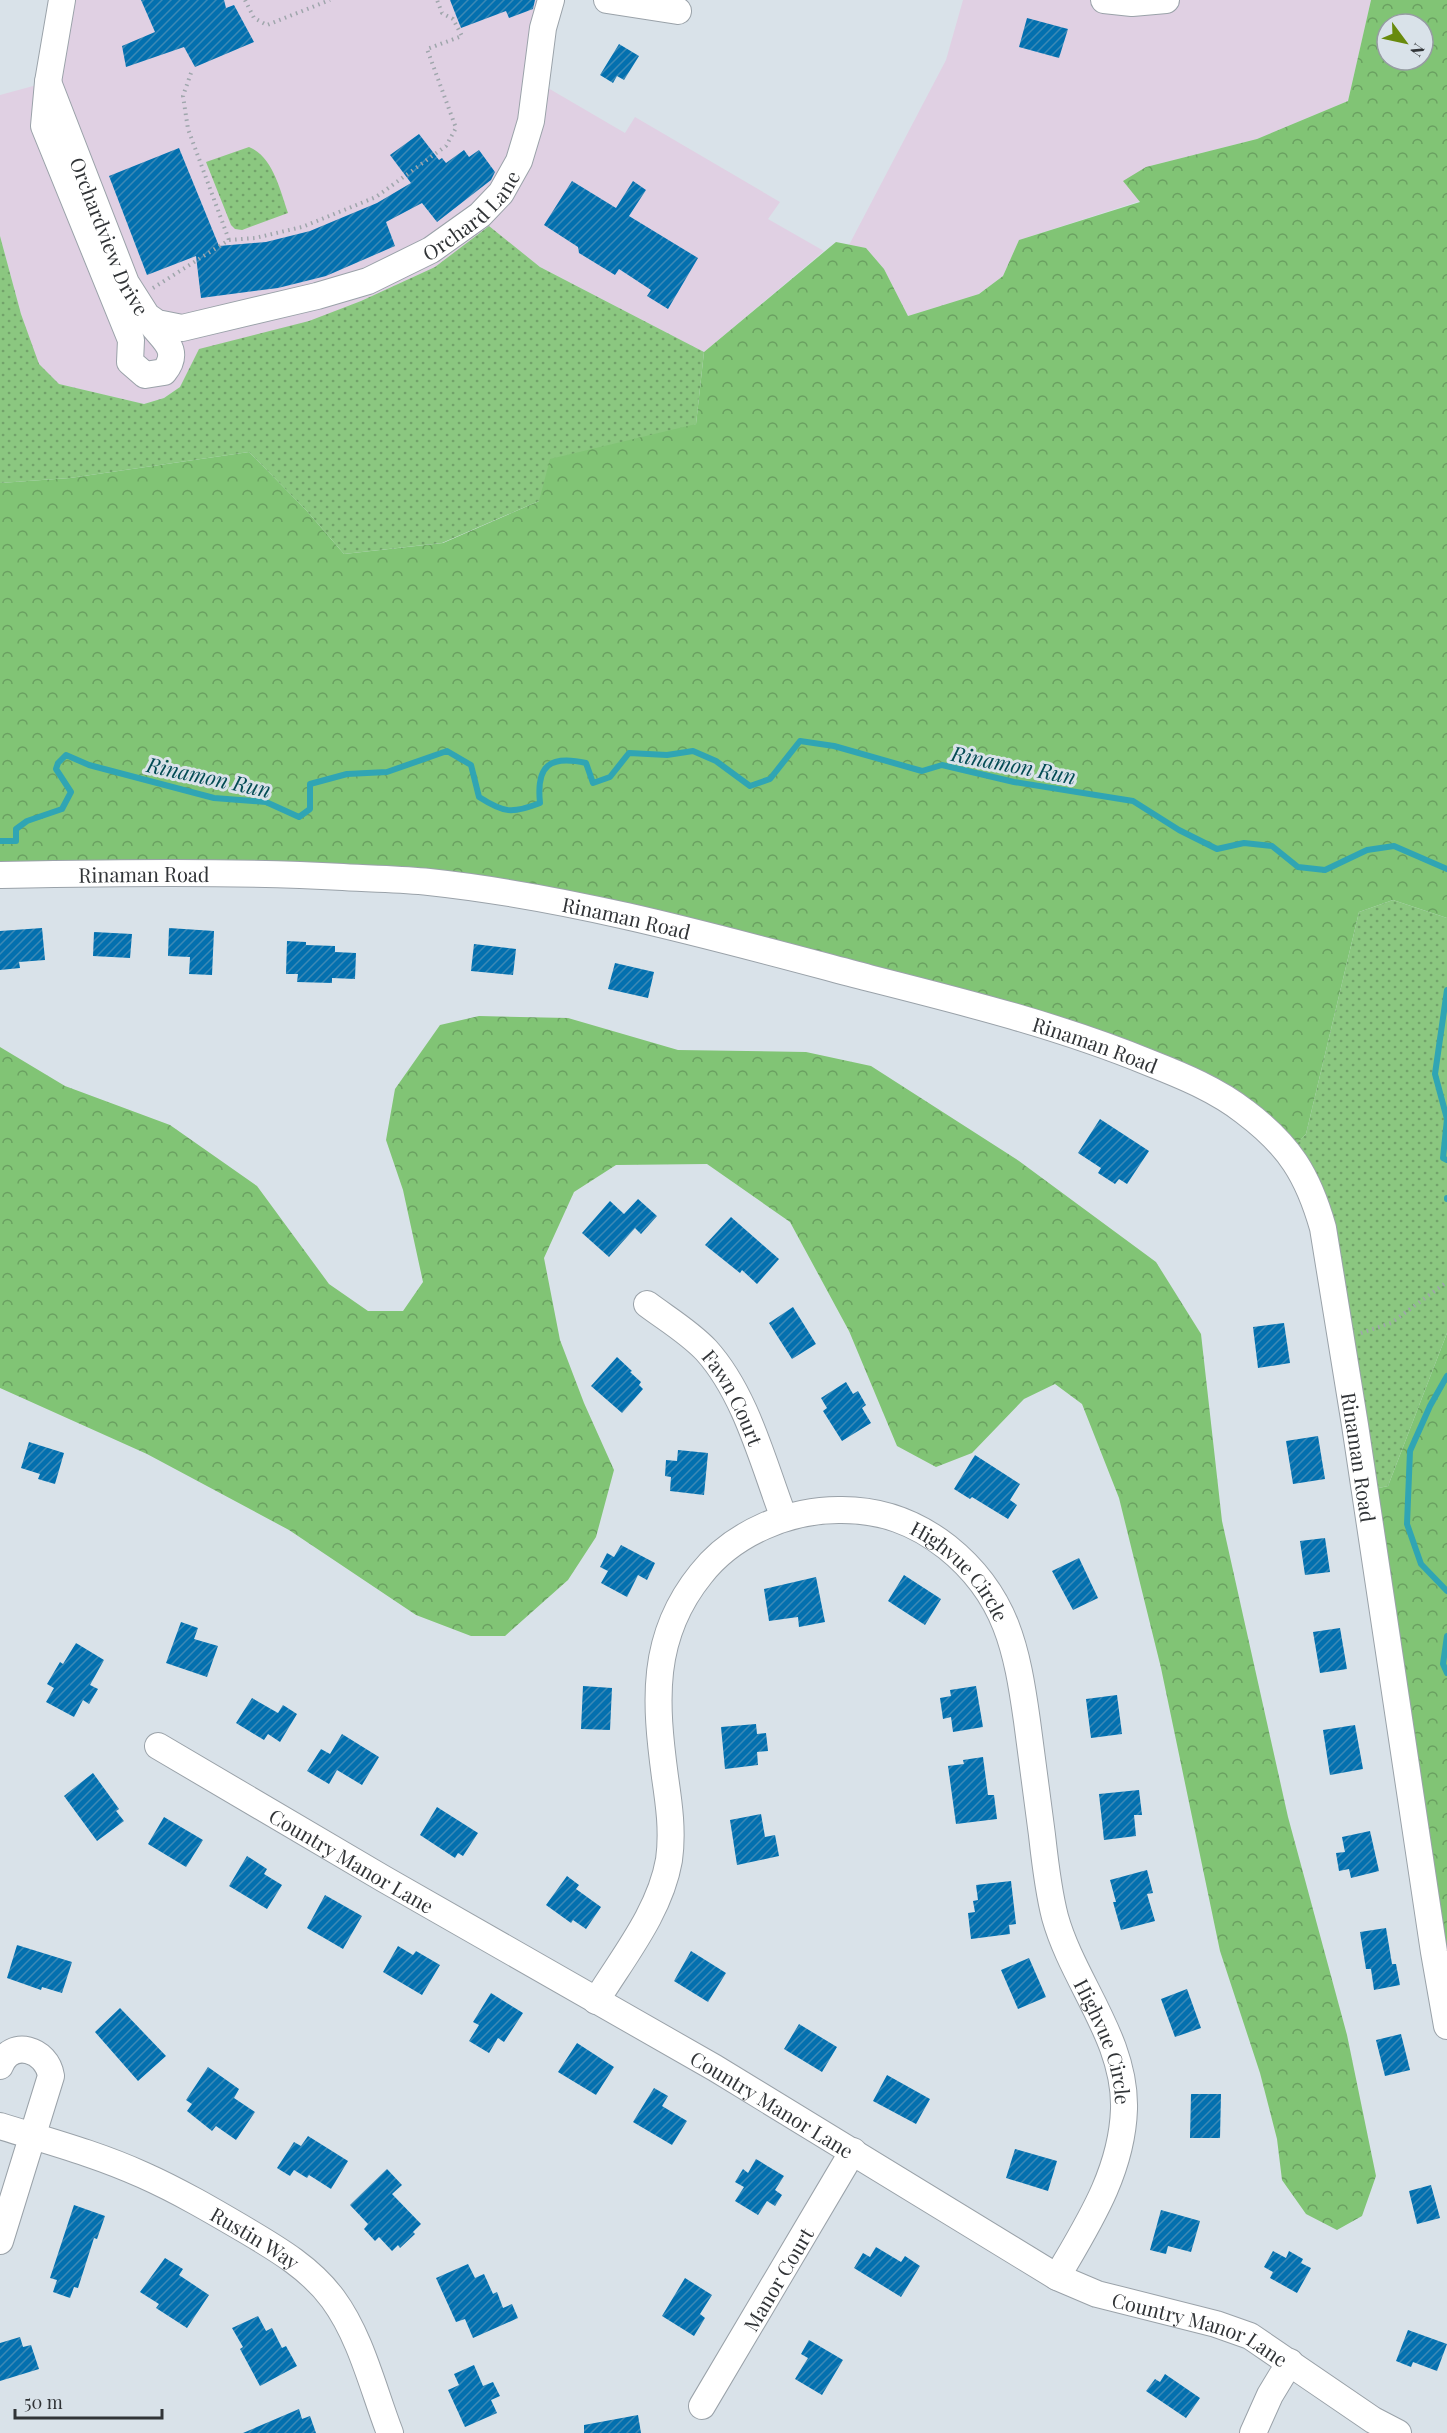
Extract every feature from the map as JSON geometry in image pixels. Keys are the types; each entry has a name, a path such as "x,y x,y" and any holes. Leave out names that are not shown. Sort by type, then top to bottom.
{"street":[{"path":"62,0 48,82 44,126 131,340 130,362 145,375 164,372 172,357 169,345 141,308"},
{"name":"Orchard Lane","path":"257,310 368,281 431,250 487,208 501,193 519,161 531,121 543,28 551,0"},
{"path":"607,0 678,11"},
{"path":"1104,0 1131,3 1166,0"},
{"name":"Orchardview Drive","path":"48,82 126,283 141,308 157,323 182,328 257,310"},
{"name":"Rinaman Road","path":"0,875 258,873 425,881 496,890 732,942 950,999 1117,1049 1195,1082 1219,1094 1251,1116 1289,1152 1307,1181 1323,1228 1447,2026"},
{"name":"Fawn Court","path":"647,1304 692,1338 724,1374 744,1412 784,1518"},
{"name":"Highvue Circle","path":"597,2001 649,1915 663,1884 669,1857 671,1827 657,1692 660,1662 669,1629 687,1594 711,1563 741,1539 784,1518 823,1509 855,1510 889,1515 912,1524 937,1540 966,1564 993,1599 1009,1630 1019,1670 1047,1880 1054,1915 1066,1948 1113,2049 1123,2091 1121,2138 1113,2172 1057,2277"},
{"name":"Country Manor Lane","path":"158,1746 715,2068 1057,2277 1097,2294 1236,2330 1250,2336 1373,2420 1398,2433"},
{"path":"0,2066 8,2055 24,2050 40,2055 50,2068 51,2076 0,2241"},
{"name":"Rustin Way","path":"0,2126 116,2164 169,2187 280,2251 305,2270 323,2287 342,2313 358,2347 390,2433"},
{"name":"Manor Court","path":"702,2406 853,2151"},
{"path":"1253,2433 1269,2395 1290,2362"}],"path":[{"path":"245,0 254,18 267,25 330,0"},
{"path":"141,308 229,240 255,238 302,227 376,197 446,146 456,128 427,49 462,36 453,19 442,13 437,0"},
{"path":"191,73 183,96 188,129 229,240"},
{"path":"1340,1340 1391,1323 1447,1282"}],"shaded area":[{"path":"62,0 551,0 536,81 625,133 635,117 780,202 768,219 824,251 704,352 540,267 489,227 435,267 361,301 189,370 180,387 164,398 144,404 59,384 38,364 21,314 0,236 0,95 48,82"},
{"path":"963,0 1371,0 1348,101 1257,139 1146,167 1140,201 1019,240 1003,276 979,294 908,316 884,269 866,248 849,245 946,60"}],"green space":[{"path":"1371,0 1447,0 1447,918 1393,900 1359,912 1306,1134 1289,1152 1276,1137 1117,1049 532,897 0,875 0,483 70,478 249,452 306,510 344,554 443,543 539,501 550,459 696,424 704,352 836,242 866,248 884,269 908,316 979,294 1003,276 1019,240 1140,202 1123,181 1146,167 1257,139 1348,101"},
{"path":"249,147 264,158 270,166 288,213 242,230 235,229 231,225 206,162"},
{"path":"489,226 540,267 704,352 696,424 539,501 442,543 344,554 306,510 249,452 70,478 0,483 0,236 21,314 39,364 59,384 144,404 164,398 180,387 199,349 309,321 361,301 435,267"},
{"path":"1393,900 1447,918 1447,1333 1388,1486 1365,1491 1340,1340 1289,1152 1306,1134 1359,912"},
{"path":"479,1016 568,1018 678,1050 806,1052 871,1066 1019,1161 1156,1262 1201,1334 1222,1521 1288,1817 1347,2035 1376,2176 1362,2216 1337,2230 1306,2214 1282,2180 1277,2139 1260,2073 1220,1951 1161,1668 1119,1498 1082,1404 1055,1384 1024,1399 972,1453 936,1467 897,1446 849,1331 790,1222 707,1164 616,1165 574,1192 544,1258 560,1340 584,1403 614,1470 596,1537 568,1580 505,1636 471,1636 416,1615 289,1530 147,1454 0,1388 0,1047 65,1086 170,1125 257,1186 329,1284 368,1311 403,1311 423,1282 403,1190 386,1140 395,1089 440,1025"},
{"path":"1447,1333 1447,2026 1365,1491 1388,1486"}],"building":[{"path":"141,0 224,0 226,8 234,5 254,42 195,67 184,47 126,67 122,46 155,32"},
{"path":"450,0 535,0 533,9 509,18 506,11 461,28"},
{"path":"1027,18 1068,29 1059,58 1019,47"},
{"path":"619,44 639,56 624,80 617,76 613,83 600,75"},
{"path":"419,134 439,160 442,158 446,163 464,150 469,157 479,150 495,172 491,180 437,222 422,203 386,222 395,246 326,276 278,288 201,298 196,256 147,275 109,176 179,148 219,246 266,242 310,231 377,203 411,183 390,155"},
{"path":"572,181 616,208 633,181 646,190 629,216 698,258 668,309 647,296 651,290 619,269 615,275 579,253 578,247 544,225"},
{"path":"42,928 45,960 19,962 20,968 0,970 0,931"},
{"path":"169,928 214,931 212,975 189,974 190,957 168,956"},
{"path":"94,932 132,934 130,958 93,956"},
{"path":"287,941 306,942 306,945 335,946 335,952 356,953 355,979 332,978 332,983 297,982 298,974 286,974"},
{"path":"474,944 516,949 513,975 471,971"},
{"path":"615,963 654,972 648,998 608,989"},
{"path":"1100,1119 1149,1151 1127,1184 1119,1179 1115,1184 1098,1173 1101,1168 1078,1153"},
{"path":"638,1199 657,1216 641,1234 635,1228 609,1257 582,1233 610,1201 624,1214"},
{"path":"731,1217 779,1259 757,1284 742,1270 740,1273 705,1245"},
{"path":"793,1307 816,1344 792,1359 769,1323"},
{"path":"1284,1323 1290,1363 1258,1368 1253,1327"},
{"path":"617,1357 641,1382 639,1385 643,1389 622,1413 591,1386"},
{"path":"846,1382 853,1394 858,1391 866,1405 862,1408 871,1423 842,1441 823,1411 827,1408 821,1398"},
{"path":"1318,1436 1325,1479 1293,1484 1286,1441"},
{"path":"29,1442 64,1453 55,1484 38,1479 40,1474 21,1468"},
{"path":"678,1450 708,1453 704,1495 670,1491 671,1477 665,1476 666,1460 677,1461"},
{"path":"975,1455 1020,1484 1010,1500 1017,1505 1008,1519 954,1489"},
{"path":"1325,1538 1330,1572 1305,1575 1300,1541"},
{"path":"621,1545 655,1563 647,1580 638,1575 627,1597 601,1583 608,1571 600,1567 607,1553 614,1557"},
{"path":"1079,1558 1098,1598 1073,1610 1052,1571"},
{"path":"904,1575 941,1599 925,1625 888,1601"},
{"path":"816,1577 825,1622 799,1627 798,1617 769,1621 764,1589"},
{"path":"181,1622 198,1628 194,1639 218,1646 207,1677 166,1663"},
{"path":"1340,1628 1347,1669 1320,1673 1313,1632"},
{"path":"76,1643 104,1660 90,1685 98,1689 89,1704 83,1700 74,1717 46,1702 54,1688 47,1684 60,1662 63,1664"},
{"path":"583,1686 612,1688 610,1730 581,1729"},
{"path":"976,1686 983,1727 953,1732 951,1717 943,1719 940,1698 951,1696 950,1690"},
{"path":"1117,1695 1122,1734 1091,1738 1086,1699"},
{"path":"252,1698 278,1713 283,1705 297,1714 280,1742 268,1734 264,1740 236,1723"},
{"path":"756,1724 757,1734 766,1733 768,1751 757,1752 758,1765 725,1769 721,1727"},
{"path":"1355,1725 1363,1769 1330,1775 1323,1730"},
{"path":"342,1734 379,1757 362,1785 337,1770 329,1784 307,1771 321,1749 330,1754"},
{"path":"983,1757 988,1795 994,1795 997,1819 956,1824 948,1766 964,1764 963,1760"},
{"path":"93,1773 119,1809 116,1811 124,1821 97,1841 64,1796"},
{"path":"1139,1790 1142,1815 1134,1815 1136,1836 1104,1840 1099,1794"},
{"path":"437,1807 478,1833 463,1856 458,1853 455,1858 420,1835"},
{"path":"761,1814 765,1837 775,1835 779,1856 737,1865 730,1820"},
{"path":"164,1817 203,1840 186,1867 148,1844"},
{"path":"1370,1831 1379,1871 1351,1878 1349,1869 1339,1871 1336,1853 1345,1852 1342,1837"},
{"path":"247,1856 267,1869 264,1874 282,1885 267,1909 229,1886"},
{"path":"1147,1870 1153,1893 1147,1894 1155,1921 1121,1930 1110,1880"},
{"path":"567,1876 579,1885 576,1889 601,1907 586,1929 573,1920 571,1923 546,1905"},
{"path":"1011,1881 1016,1924 1009,1925 1010,1934 971,1939 968,1913 975,1912 973,1901 978,1900 976,1885"},
{"path":"325,1895 362,1916 343,1949 307,1928"},
{"path":"1386,1928 1392,1964 1396,1964 1400,1985 1374,1990 1371,1969 1366,1969 1360,1932"},
{"path":"17,1945 72,1962 62,1993 42,1987 41,1990 7,1978"},
{"path":"398,1946 413,1955 416,1951 440,1965 422,1995 383,1972"},
{"path":"691,1951 726,1973 708,2002 674,1981"},
{"path":"1029,1958 1046,1997 1018,2009 1001,1970"},
{"path":"1187,1989 1201,2028 1175,2037 1161,1999"},
{"path":"491,1993 523,2013 504,2042 498,2038 489,2053 469,2041 479,2025 473,2022"},
{"path":"120,2008 166,2056 138,2081 95,2032"},
{"path":"799,2024 837,2047 822,2072 784,2049"},
{"path":"1401,2034 1410,2070 1385,2076 1376,2040"},
{"path":"577,2043 614,2067 596,2095 558,2072"},
{"path":"208,2067 239,2089 234,2098 255,2112 236,2140 216,2126 212,2131 187,2111 192,2104 186,2100"},
{"path":"887,2075 930,2099 916,2124 873,2101"},
{"path":"654,2088 668,2096 662,2106 687,2121 672,2145 633,2122"},
{"path":"1191,2094 1221,2094 1220,2138 1190,2138"},
{"path":"308,2136 348,2161 331,2189 309,2175 307,2178 294,2170 290,2176 277,2168 294,2142 301,2146"},
{"path":"1015,2149 1057,2161 1048,2191 1006,2178"},
{"path":"756,2159 784,2176 775,2190 782,2195 775,2206 767,2201 758,2215 735,2201 744,2187 735,2182 743,2169 748,2173"},
{"path":"387,2169 402,2185 392,2194 421,2224 413,2232 415,2234 400,2248 398,2245 392,2251 379,2237 375,2241 364,2229 368,2224 350,2205"},
{"path":"1431,2185 1440,2218 1417,2224 1409,2191"},
{"path":"74,2205 105,2216 97,2239 94,2238 78,2288 74,2287 70,2298 53,2292 57,2280 50,2278"},
{"path":"1161,2210 1200,2221 1191,2252 1168,2246 1166,2254 1150,2250"},
{"path":"876,2247 901,2262 905,2256 920,2266 901,2297 854,2268 863,2253 870,2257"},
{"path":"1273,2251 1286,2258 1289,2251 1303,2259 1301,2263 1311,2268 1297,2293 1270,2278 1273,2272 1264,2267"},
{"path":"165,2258 183,2269 179,2275 209,2295 187,2328 156,2308 159,2304 140,2292"},
{"path":"468,2264 475,2278 484,2274 493,2294 497,2292 503,2308 512,2304 518,2318 473,2338 465,2319 456,2322 436,2278"},
{"path":"685,2278 712,2295 700,2314 705,2318 694,2336 662,2316"},
{"path":"258,2316 266,2331 272,2328 282,2348 286,2346 297,2366 260,2386 240,2349 243,2347 232,2328"},
{"path":"1408,2330 1447,2344 1437,2371 1413,2362 1411,2367 1396,2361"},
{"path":"20,2337 23,2347 31,2345 39,2369 0,2381 0,2343"},
{"path":"809,2340 843,2360 822,2395 795,2379 808,2358 801,2354"},
{"path":"474,2365 483,2386 493,2382 500,2396 491,2400 497,2413 465,2427 448,2390 459,2385 454,2374"},
{"path":"1165,2374 1200,2398 1186,2418 1146,2391 1155,2379 1160,2382"},
{"path":"299,2409 302,2419 310,2416 316,2433 243,2433"},
{"path":"638,2415 641,2433 584,2433 584,2425"}],"waterway":[{"name":"Rinamon Run","path":"0,841 16,841 16,829 27,821 62,809 71,792 56,769 58,763 66,755 89,765 214,798 266,802 299,817 310,809 310,784 347,774 387,772 447,751 471,765 479,797 502,809 515,810 540,803 540,780 543,772 555,762 586,763 593,783 610,777 629,753 667,755 693,751 716,761 750,786 770,779 800,741 834,746 922,771 942,765 1014,782 1133,801 1179,830 1217,849 1244,843 1272,846 1298,867 1325,870 1367,850 1394,846 1447,869"},
{"path":"1447,990 1435,1074 1447,1119 1443,1158 1447,1160"},
{"path":"1447,1376 1430,1406 1410,1451 1407,1524 1421,1564 1447,1591"},
{"path":"1447,1636 1443,1664 1447,1673"}]}
